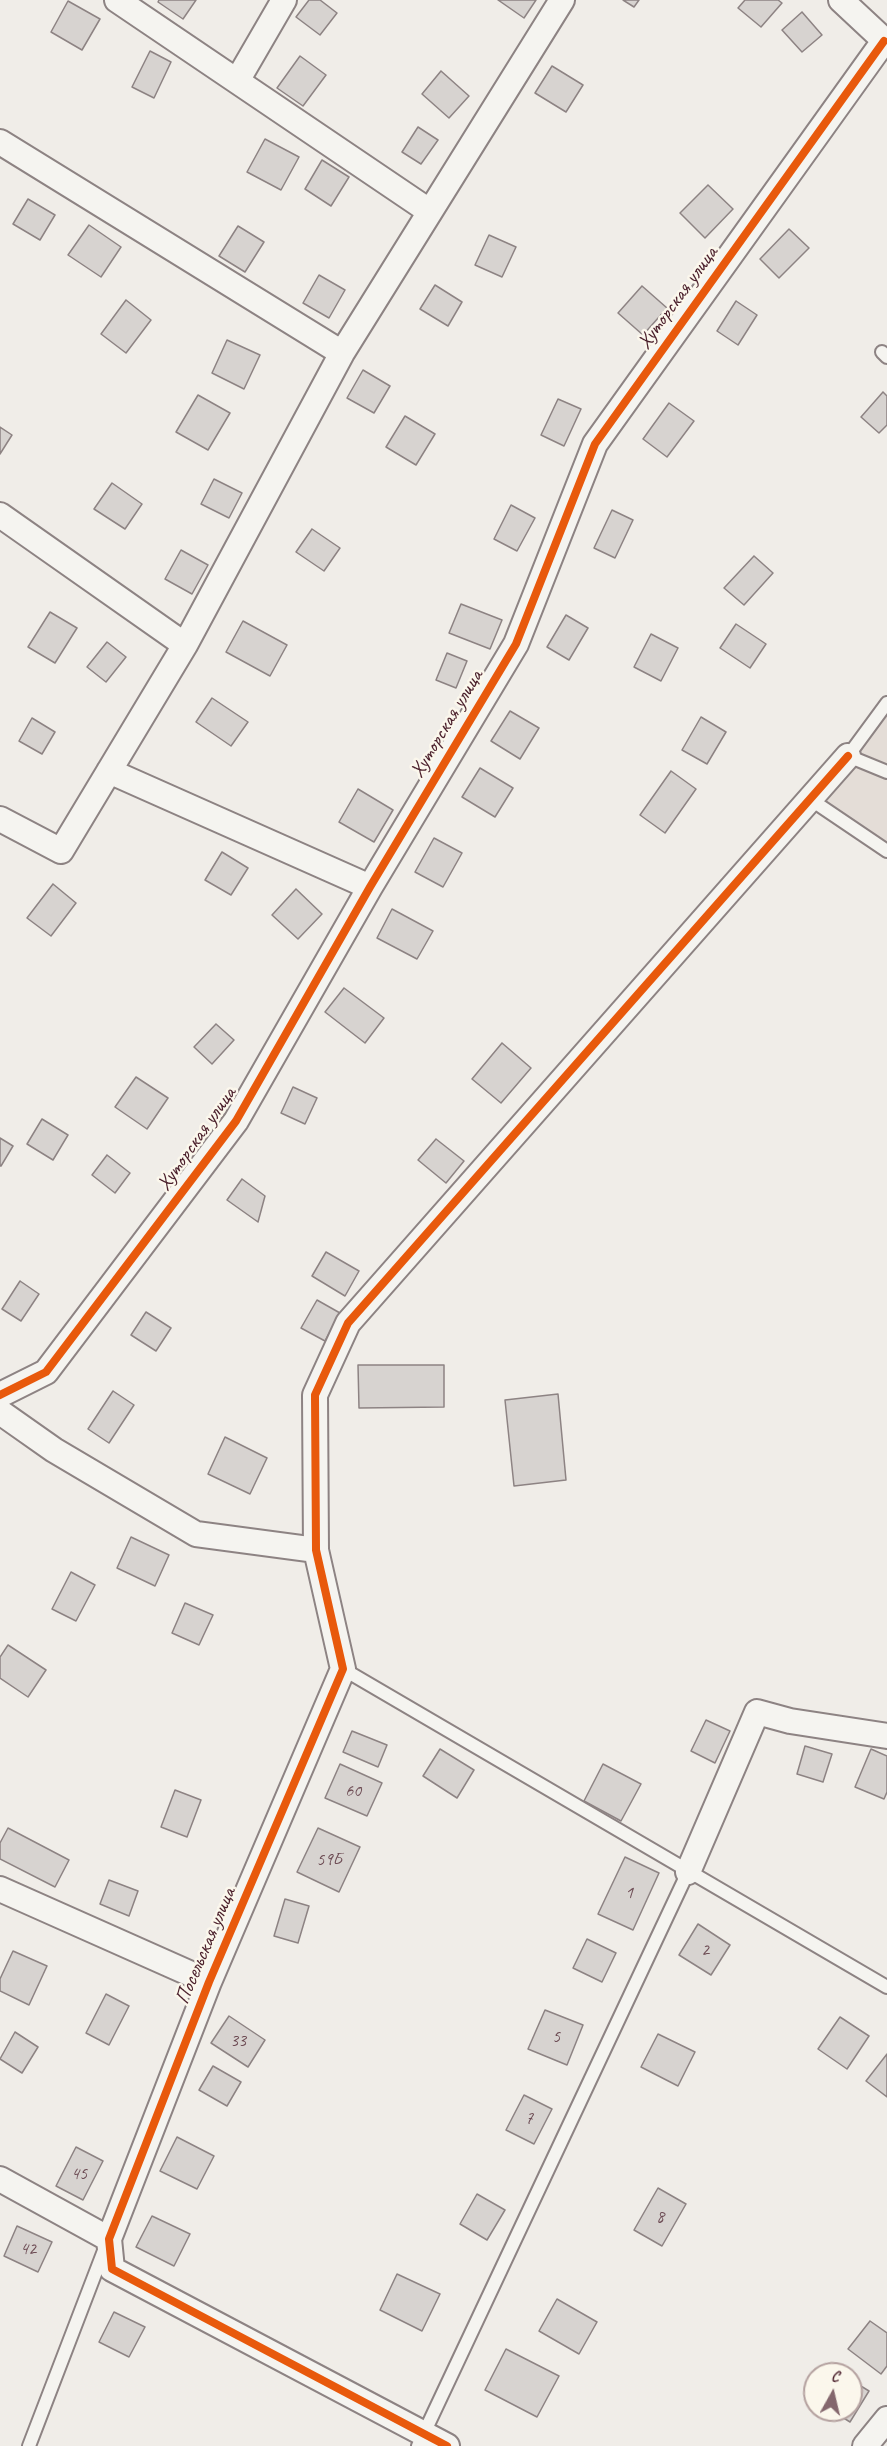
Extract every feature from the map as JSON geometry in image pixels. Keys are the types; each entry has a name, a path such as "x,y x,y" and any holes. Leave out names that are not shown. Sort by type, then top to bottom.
{"street":[{"path":"117,0 429,211"},
{"path":"237,81 284,0"},
{"path":"0,819 61,851 185,645 342,353 562,0"},
{"path":"841,0 886,42"},
{"name":"Хуторская улица","path":"0,1395 46,1372 236,1121 370,886 516,644 595,444 886,42"},
{"path":"0,142 342,353"},
{"path":"0,515 185,645"},
{"path":"343,1669 316,1550 315,1395 348,1323 848,756"},
{"path":"109,771 370,886"},
{"path":"0,1412 54,1450 196,1534 316,1550"},
{"name":"Посельская улица","path":"109,2239 209,1982 343,1669"},
{"path":"688,1872 757,1712 790,1721 887,1736"},
{"path":"0,1889 209,1982"},
{"path":"0,2179 109,2239 112,2269 421,2440 447,2446"},
{"path":"865,2446 887,2419"}],"lane":[{"path":"887,703 848,756 887,772"},
{"path":"810,799 887,851"},
{"path":"343,1669 887,1988"},
{"path":"421,2440 688,1872"},
{"name":"Посельская улица","path":"29,2446 109,2239"}],"shaded area":[{"path":"887,702 887,854 810,799"}],"building":[{"path":"159,0 196,0 183,19 158,2"},
{"path":"309,0 320,0 337,13 320,35 296,17"},
{"path":"498,0 536,0 524,18"},
{"path":"623,0 639,0 634,7"},
{"path":"745,0 778,0 782,3 761,27 738,8"},
{"path":"68,1 100,19 82,50 51,32"},
{"path":"802,12 822,35 802,52 782,30"},
{"path":"150,51 171,62 154,98 132,87"},
{"path":"300,56 326,75 303,106 277,88"},
{"path":"552,66 583,85 566,112 535,93"},
{"path":"441,71 469,96 449,118 422,94"},
{"path":"418,127 438,140 421,164 402,152"},
{"path":"265,139 299,157 281,190 247,172"},
{"path":"322,160 349,177 331,206 305,189"},
{"path":"708,185 733,209 705,238 680,213"},
{"path":"28,199 55,215 40,240 13,224"},
{"path":"89,225 121,247 101,277 68,255"},
{"path":"238,226 264,242 245,272 219,256"},
{"path":"789,229 809,248 779,278 760,259"},
{"path":"489,235 516,247 502,277 475,265"},
{"path":"319,275 345,290 329,318 303,303"},
{"path":"435,285 462,302 448,326 420,309"},
{"path":"642,286 667,308 643,335 618,313"},
{"path":"126,300 151,320 126,353 101,334"},
{"path":"736,301 757,315 738,345 717,331"},
{"path":"227,340 260,355 244,389 212,373"},
{"path":"363,370 390,386 374,413 347,398"},
{"path":"883,392 887,396 887,425 879,433 861,417"},
{"path":"198,395 230,413 208,450 176,432"},
{"path":"558,399 581,409 564,446 541,435"},
{"path":"669,403 694,421 667,457 643,439"},
{"path":"405,416 435,434 416,465 386,447"},
{"path":"0,427 12,435 0,454"},
{"path":"214,479 242,493 229,518 201,504"},
{"path":"112,483 142,504 125,529 94,509"},
{"path":"511,505 535,518 517,551 494,539"},
{"path":"612,510 633,520 615,558 594,548"},
{"path":"312,529 340,548 324,571 296,552"},
{"path":"181,550 208,565 192,594 165,579"},
{"path":"754,556 773,573 744,605 724,588"},
{"path":"461,604 502,620 490,649 449,633"},
{"path":"50,612 77,628 55,663 28,647"},
{"path":"566,615 588,628 569,660 547,647"},
{"path":"243,621 287,645 270,676 226,652"},
{"path":"736,624 766,644 750,668 720,648"},
{"path":"651,634 678,648 661,681 634,667"},
{"path":"107,642 126,657 106,682 87,667"},
{"path":"447,653 467,661 456,688 436,680"},
{"path":"212,698 248,722 231,746 196,722"},
{"path":"510,711 539,728 520,759 491,741"},
{"path":"701,717 726,732 707,764 682,750"},
{"path":"32,718 55,732 42,754 19,741"},
{"path":"480,768 513,788 495,817 462,797"},
{"path":"671,771 696,789 665,833 640,815"},
{"path":"358,789 393,810 374,842 339,822"},
{"path":"434,838 462,853 443,887 415,872"},
{"path":"222,852 248,868 231,895 205,880"},
{"path":"53,884 76,903 51,936 27,918"},
{"path":"296,889 322,914 298,939 272,915"},
{"path":"392,909 433,931 417,959 377,938"},
{"path":"344,988 384,1018 365,1043 325,1012"},
{"path":"216,1024 234,1040 212,1064 194,1047"},
{"path":"502,1043 531,1068 501,1103 472,1079"},
{"path":"136,1077 168,1098 147,1129 115,1107"},
{"path":"293,1087 317,1098 305,1124 281,1113"},
{"path":"42,1119 68,1135 53,1160 27,1144"},
{"path":"0,1138 13,1146 1,1166 0,1166"},
{"path":"436,1139 464,1161 446,1183 418,1160"},
{"path":"107,1155 130,1173 115,1193 92,1175"},
{"path":"242,1179 265,1196 258,1222 227,1200"},
{"path":"326,1252 359,1271 345,1296 312,1276"},
{"path":"20,1281 39,1294 21,1321 2,1309"},
{"path":"317,1300 340,1313 325,1341 301,1328"},
{"path":"146,1312 171,1328 156,1351 131,1335"},
{"path":"358,1365 444,1365 444,1407 359,1408"},
{"path":"113,1391 134,1405 109,1443 88,1429"},
{"path":"558,1394 566,1480 514,1486 505,1400"},
{"path":"225,1437 267,1458 250,1494 208,1474"},
{"path":"131,1537 169,1555 155,1586 117,1568"},
{"path":"71,1572 95,1585 76,1621 52,1609"},
{"path":"185,1603 213,1615 199,1645 172,1633"},
{"path":"8,1645 46,1670 28,1697 0,1678 0,1657"},
{"path":"706,1720 730,1731 715,1763 691,1751"},
{"path":"352,1731 387,1745 378,1767 343,1752"},
{"path":"805,1746 832,1754 823,1782 797,1774"},
{"path":"440,1749 474,1770 457,1798 423,1776"},
{"path":"871,1749 887,1756 887,1792 884,1799 855,1787"},
{"path":"340,1764 382,1783 367,1816 325,1798"},
{"path":"603,1764 641,1784 621,1821 584,1801"},
{"path":"175,1790 201,1800 187,1837 161,1827"},
{"path":"8,1828 69,1860 55,1887 0,1859 0,1843"},
{"path":"318,1828 360,1847 339,1892 297,1872"},
{"path":"625,1857 659,1873 633,1930 598,1914"},
{"path":"109,1880 138,1891 129,1916 100,1904"},
{"path":"285,1899 309,1906 298,1943 274,1936"},
{"path":"698,1924 730,1945 711,1975 679,1955"},
{"path":"587,1939 616,1953 602,1982 573,1968"},
{"path":"13,1951 47,1966 29,2005 0,1991 0,1979"},
{"path":"106,1994 129,2006 109,2045 86,2033"},
{"path":"545,2010 583,2025 567,2065 528,2049"},
{"path":"229,2016 265,2040 248,2067 211,2043"},
{"path":"840,2017 869,2036 847,2069 818,2049"},
{"path":"15,2032 38,2047 22,2073 0,2059"},
{"path":"658,2034 695,2052 678,2086 641,2067"},
{"path":"887,2054 887,2097 866,2081"},
{"path":"213,2066 241,2082 227,2106 199,2090"},
{"path":"524,2095 552,2109 534,2144 506,2130"},
{"path":"177,2137 214,2156 197,2189 160,2171"},
{"path":"76,2147 103,2161 83,2200 56,2186"},
{"path":"658,2188 686,2204 662,2246 634,2230"},
{"path":"477,2194 505,2210 487,2240 460,2224"},
{"path":"152,2216 190,2234 174,2266 136,2247"},
{"path":"17,2226 52,2242 38,2272 4,2256"},
{"path":"397,2274 440,2294 422,2331 380,2310"},
{"path":"557,2299 597,2322 579,2354 539,2331"},
{"path":"114,2312 145,2327 129,2357 99,2342"},
{"path":"870,2321 887,2333 887,2366 881,2374 848,2349"},
{"path":"506,2349 559,2376 537,2417 485,2390"},
{"path":"863,2387 869,2391 863,2401"}],"cycle path":[{"path":"0,1395 46,1372 236,1121 370,887 516,644 595,444 884,41"},
{"path":"447,2446 112,2269 109,2239 209,1982 343,1669 316,1550 315,1395 348,1323 848,756"}]}
